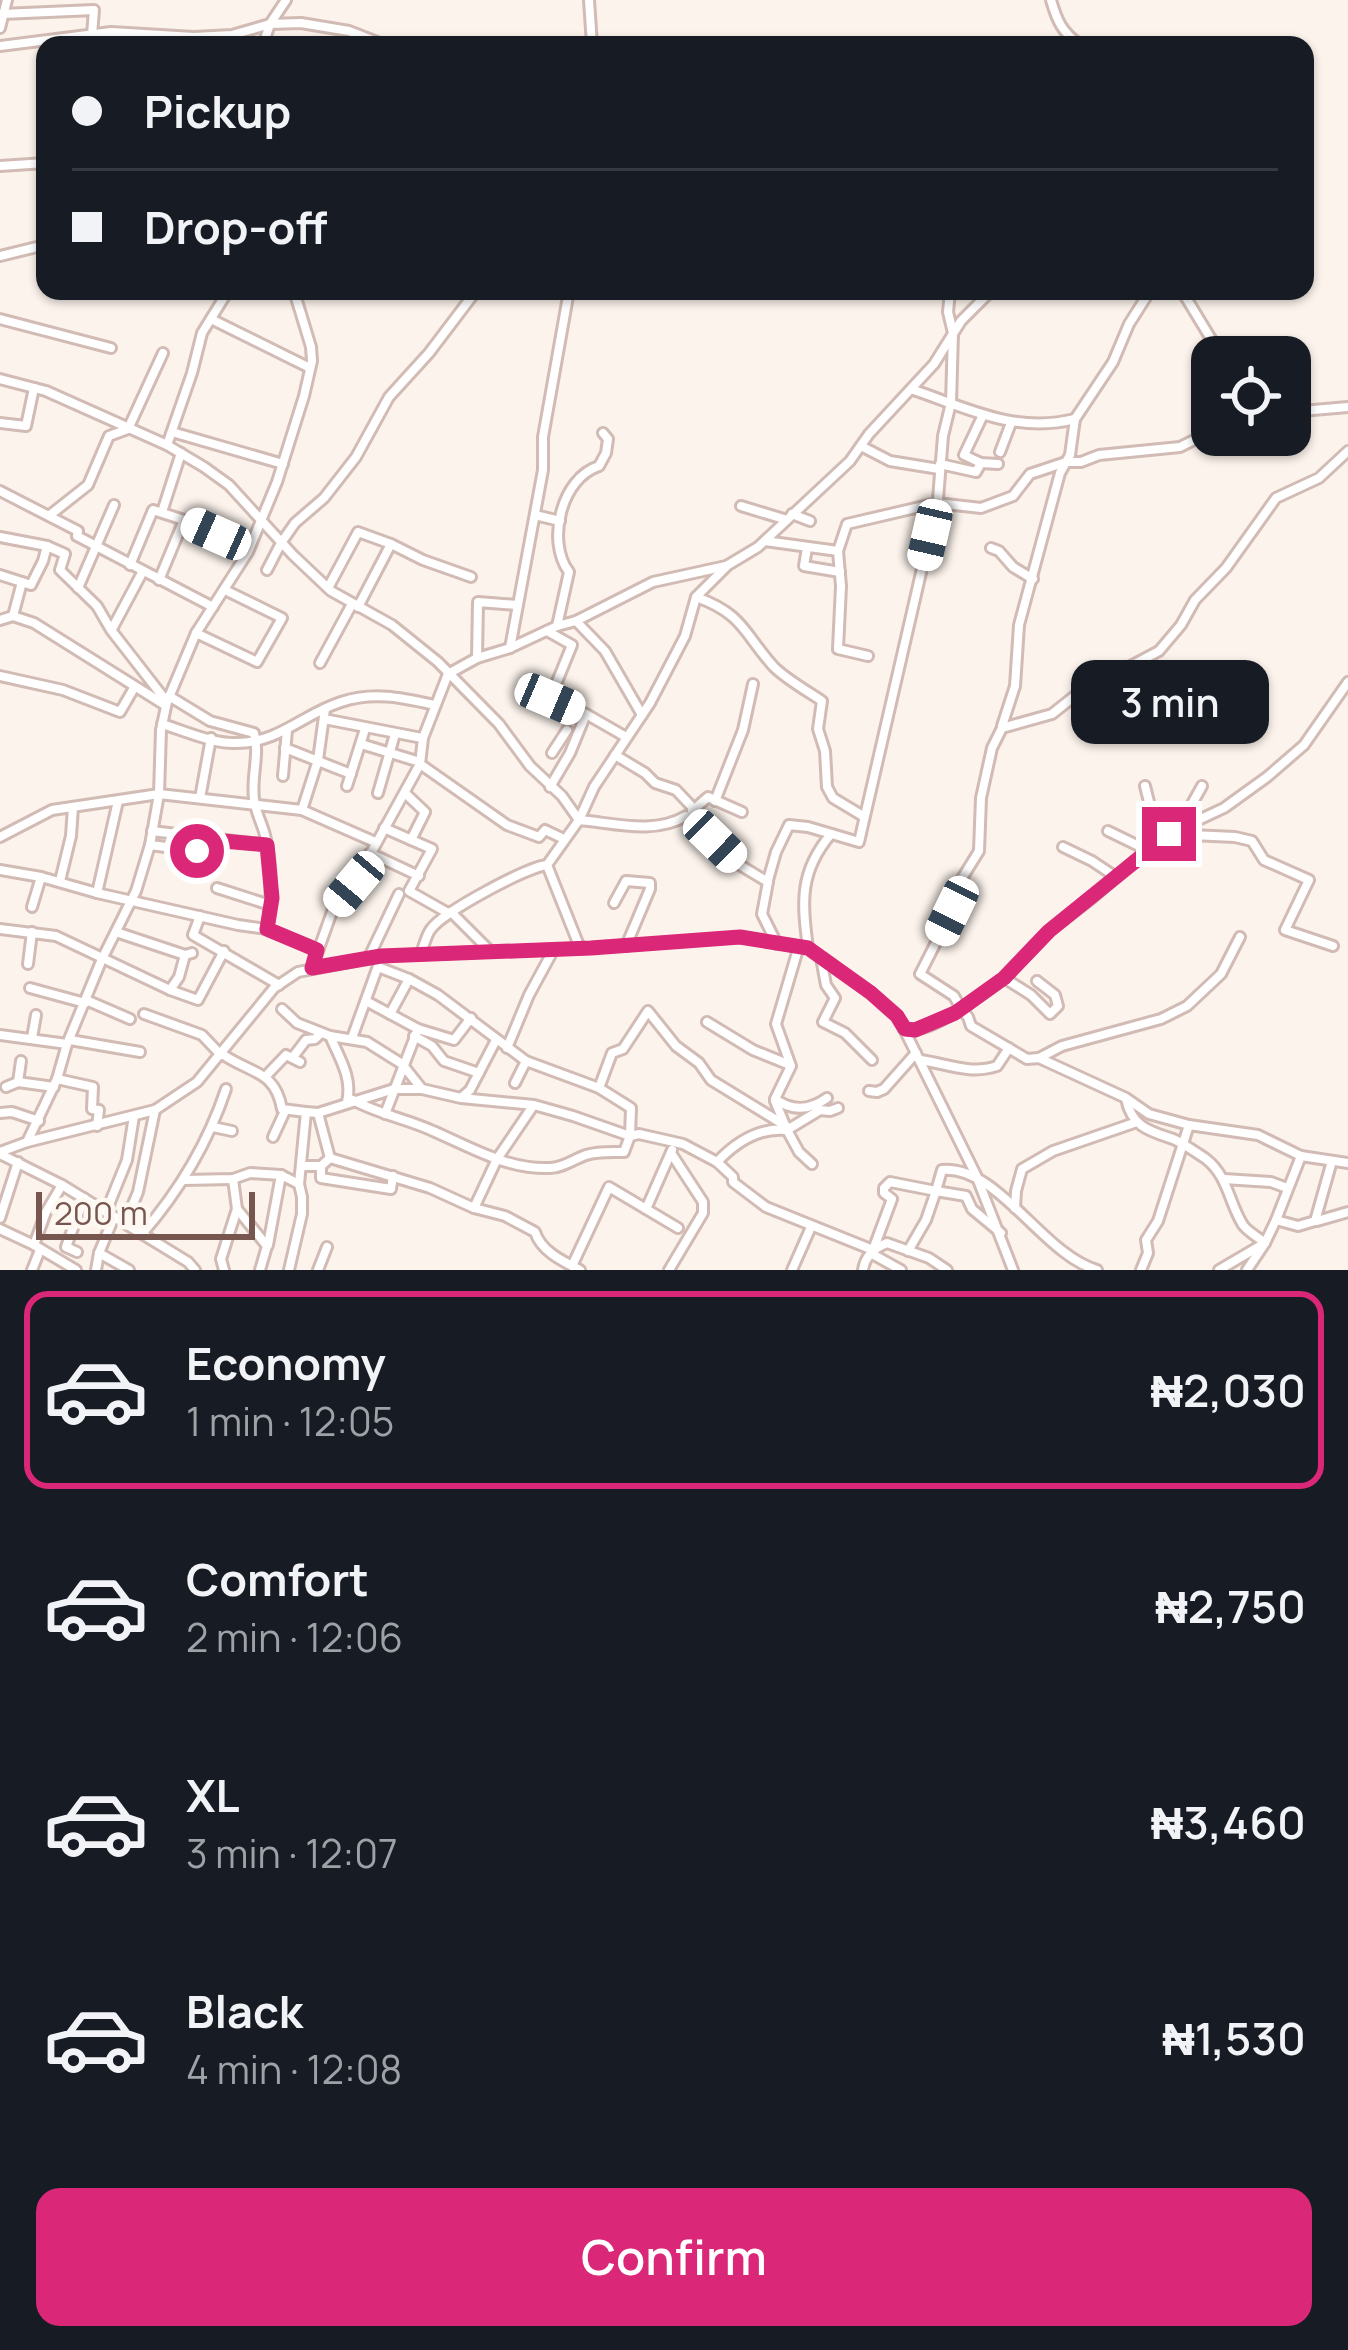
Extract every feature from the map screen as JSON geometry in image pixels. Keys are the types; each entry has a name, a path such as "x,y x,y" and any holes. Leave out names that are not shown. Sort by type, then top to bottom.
{"street":[{"path":"0,28 7,0"},
{"path":"265,36 286,0"},
{"path":"589,0 591,36"},
{"path":"1051,0 1067,36"},
{"path":"2,14 94,10 92,35"},
{"path":"241,36 270,24 301,23 362,36"},
{"path":"111,32 111,36"},
{"path":"84,36 111,32 134,36"},
{"path":"0,46 36,42"},
{"path":"0,166 36,164"},
{"path":"0,257 36,247"},
{"path":"167,446 202,334 223,300"},
{"path":"27,1142 56,1083 102,959 131,902 150,845 167,701 196,633 249,548 283,464 310,368 308,331 297,300"},
{"path":"267,571 296,523 356,457 389,397 469,300"},
{"path":"510,648 567,300"},
{"path":"778,945 762,914 772,863 789,825 859,842 937,503 951,403 949,300"},
{"path":"547,865 642,715 685,636 697,596 850,461 982,300"},
{"path":"1145,300 1113,362 1075,418 1070,455 1019,625 1015,686 992,748 981,798 979,850 953,893 952,911 920,974 954,996 971,1025 1027,1060 1161,1019 1187,1006 1221,974 1240,937"},
{"path":"1187,300 1209,336"},
{"path":"0,319 111,347"},
{"path":"211,319 310,368"},
{"path":"50,515 88,485 109,436 128,428 164,353"},
{"path":"0,379 34,388 167,446 229,485 328,588 392,625 438,662 499,724 579,820 650,827 670,824 708,797 742,812"},
{"path":"0,422 26,426 34,388"},
{"path":"911,389 1011,423 1075,418"},
{"path":"1311,410 1348,406"},
{"path":"983,415 964,455 998,464"},
{"path":"1000,452 1011,423"},
{"path":"172,432 283,464"},
{"path":"557,626 569,572 560,559 560,521 575,480 599,466 606,453 604,433"},
{"path":"868,656 838,649 838,551 847,524 937,503 981,508 1013,496 1030,474 1066,462 1180,448 1191,442"},
{"path":"861,446 890,461 976,472 981,463"},
{"path":"1002,728 1052,714 1076,695 1159,651 1276,498 1318,478 1348,451"},
{"path":"161,512 181,453"},
{"path":"0,491 213,607"},
{"path":"78,588 114,505"},
{"path":"741,506 810,521"},
{"path":"130,565 153,509 249,548"},
{"path":"535,514 560,521"},
{"path":"159,580 184,520"},
{"path":"328,588 358,532 471,577"},
{"path":"0,537 47,545 65,554 60,569 98,606 111,631 167,701"},
{"path":"763,541 838,551"},
{"path":"320,663 391,544"},
{"path":"0,575 31,584 47,545"},
{"path":"807,548 804,566 840,572"},
{"path":"991,548 1034,579"},
{"path":"312,968 333,909 354,884 420,763 423,738 448,674 477,658 577,621 652,581 726,566"},
{"path":"111,631 143,571"},
{"path":"14,616 22,582"},
{"path":"196,633 257,662 282,618 225,590"},
{"path":"697,596 729,611 770,663 822,701 818,729 827,787 833,799 863,816"},
{"path":"477,658 478,602 517,605"},
{"path":"0,620 14,616 34,623 134,688 210,721 254,733 254,805 267,845 271,905 267,929"},
{"path":"577,621 604,651 642,715"},
{"path":"546,631 572,645 550,699 626,737"},
{"path":"0,676 63,690 120,712 134,688"},
{"path":"905,1029 929,1026 961,1009 1004,978 1049,931 1147,850 1224,808 1279,766 1304,745 1348,682"},
{"path":"716,801 743,730 753,684"},
{"path":"162,724 232,744 272,738 337,703 366,696 394,696 435,705"},
{"path":"324,714 365,729 423,738"},
{"path":"302,811 318,760 324,714"},
{"path":"550,787 586,714"},
{"path":"347,786 365,729"},
{"path":"283,776 287,730"},
{"path":"567,730 555,748 570,753"},
{"path":"378,793 395,734"},
{"path":"200,798 211,738"},
{"path":"361,744 420,763 507,825 539,837 545,830 564,839"},
{"path":"285,748 351,774"},
{"path":"615,755 655,783 676,790 690,813 738,864 768,882"},
{"path":"1145,786 1153,818 1173,832 1252,841 1264,860 1310,880 1286,930 1333,946"},
{"path":"1173,832 1202,786"},
{"path":"405,793 425,812 411,840"},
{"path":"0,837 52,810 159,794 302,811 375,842"},
{"path":"97,893 118,801"},
{"path":"59,881 73,806"},
{"path":"384,828 432,849 409,890 450,912 490,951"},
{"path":"1108,831 1147,850"},
{"path":"152,832 267,845"},
{"path":"812,1164 799,1152 775,1099 791,1066 776,1024 804,947 804,884 815,854 831,834"},
{"path":"150,845 197,851 201,839"},
{"path":"1063,847 1115,877"},
{"path":"370,853 419,876"},
{"path":"420,955 430,929 450,912 521,873 547,865"},
{"path":"547,865 580,948"},
{"path":"0,870 267,929 317,950"},
{"path":"32,908 40,877"},
{"path":"614,903 626,881 650,883 626,946"},
{"path":"218,888 271,905"},
{"path":"368,958 399,894"},
{"path":"200,916 193,935 279,985"},
{"path":"0,928 56,936 198,1000 224,951"},
{"path":"28,964 32,932"},
{"path":"116,932 189,954 170,990"},
{"path":"0,1153 155,1110 197,1082 274,988 298,972 381,956 740,937 804,947 897,1016 976,1175 1013,1270"},
{"path":"507,1048 554,949"},
{"path":"352,1038 381,956"},
{"path":"820,957 826,985 835,998 823,1022 845,1033 872,1060"},
{"path":"350,1102 433,1130 497,1159 555,1169 590,1154 624,1151 631,1136 631,1108 599,1088 526,1061 471,1018 409,979 378,967"},
{"path":"1004,978 1050,1014 1058,1006 1055,994 1037,981"},
{"path":"390,1015 409,979"},
{"path":"30,988 130,1018"},
{"path":"366,1001 416,1032 444,1061 479,1073"},
{"path":"282,1010 325,1034 367,1042 402,1064 422,1089"},
{"path":"599,1088 612,1053 623,1049 648,1011 711,1079 786,1128"},
{"path":"144,1014 202,1035 221,1055 265,1077 278,1090 285,1111 318,1113 394,1089 534,1105 631,1136 676,1142 717,1162 734,1183 766,1207 873,1250 887,1243 947,1270"},
{"path":"32,1038 36,1015"},
{"path":"416,1032 454,1040 471,1018"},
{"path":"707,1022 791,1066"},
{"path":"385,1114 416,1032"},
{"path":"265,1077 286,1055 297,1059 306,1040 325,1034"},
{"path":"325,1034 343,1061 350,1102"},
{"path":"0,1035 140,1052"},
{"path":"461,1098 496,1040"},
{"path":"918,1057 959,1069 985,1070 998,1066 1009,1048"},
{"path":"869,1091 884,1089 918,1057"},
{"path":"1039,1058 1150,1114 1258,1136 1301,1156 1348,1163"},
{"path":"18,1082 21,1061"},
{"path":"515,1083 526,1061"},
{"path":"6,1087 18,1082 93,1087 92,1109 99,1109 97,1126"},
{"path":"142,1234 184,1180 213,1126 226,1089"},
{"path":"717,1162 734,1145 765,1131 786,1128 827,1098"},
{"path":"1126,1098 1129,1113 1138,1122 1206,1160 1222,1178 1244,1228 1265,1243"},
{"path":"775,1099 786,1107 830,1112 838,1108"},
{"path":"474,1208 497,1159 534,1105"},
{"path":"125,1223 138,1192 155,1110"},
{"path":"273,1137 285,1111"},
{"path":"289,1270 302,1214 299,1184 306,1112"},
{"path":"0,1113 39,1121"},
{"path":"318,1113 330,1159"},
{"path":"96,1270 127,1160 134,1116"},
{"path":"1015,1210 1022,1168 1053,1151 1138,1122"},
{"path":"1141,1270 1148,1253 1146,1240 1157,1221 1189,1125"},
{"path":"213,1126 232,1131"},
{"path":"646,1210 676,1142"},
{"path":"0,1153 84,1198 188,1267"},
{"path":"669,1270 703,1213 704,1202 671,1153"},
{"path":"1247,1270 1276,1220 1301,1156"},
{"path":"301,1166 321,1166 330,1159"},
{"path":"330,1159 430,1188 522,1223 535,1232 538,1243 576,1268 609,1187 678,1228"},
{"path":"1315,1221 1332,1161"},
{"path":"0,1218 18,1162"},
{"path":"321,1166 321,1178 391,1189 393,1176"},
{"path":"873,1250 874,1256 905,1270 943,1168 976,1175 1079,1268 1097,1270"},
{"path":"184,1180 233,1179 250,1173 281,1175 299,1184"},
{"path":"260,1270 281,1175"},
{"path":"1222,1178 1288,1188"},
{"path":"224,1270 221,1258 237,1209 233,1179"},
{"path":"854,1270 873,1250 892,1199 884,1193 890,1182 966,1196 972,1209 1001,1233"},
{"path":"32,1270 46,1212 62,1185"},
{"path":"77,1252 66,1247 84,1198"},
{"path":"237,1209 267,1246"},
{"path":"1276,1220 1298,1226 1348,1212"},
{"path":"792,1270 811,1227"},
{"path":"0,1244 2,1230 76,1270"},
{"path":"1219,1270 1265,1243"},
{"path":"318,1270 327,1247"},
{"path":"99,1253 129,1270"}],"route":[{"path":"197,851 201,839 267,845 272,898 267,929 317,950 312,968 381,956 740,937 808,948 871,993 905,1029 915,1030 961,1009 1004,978 1049,931 1169,834"}]}
